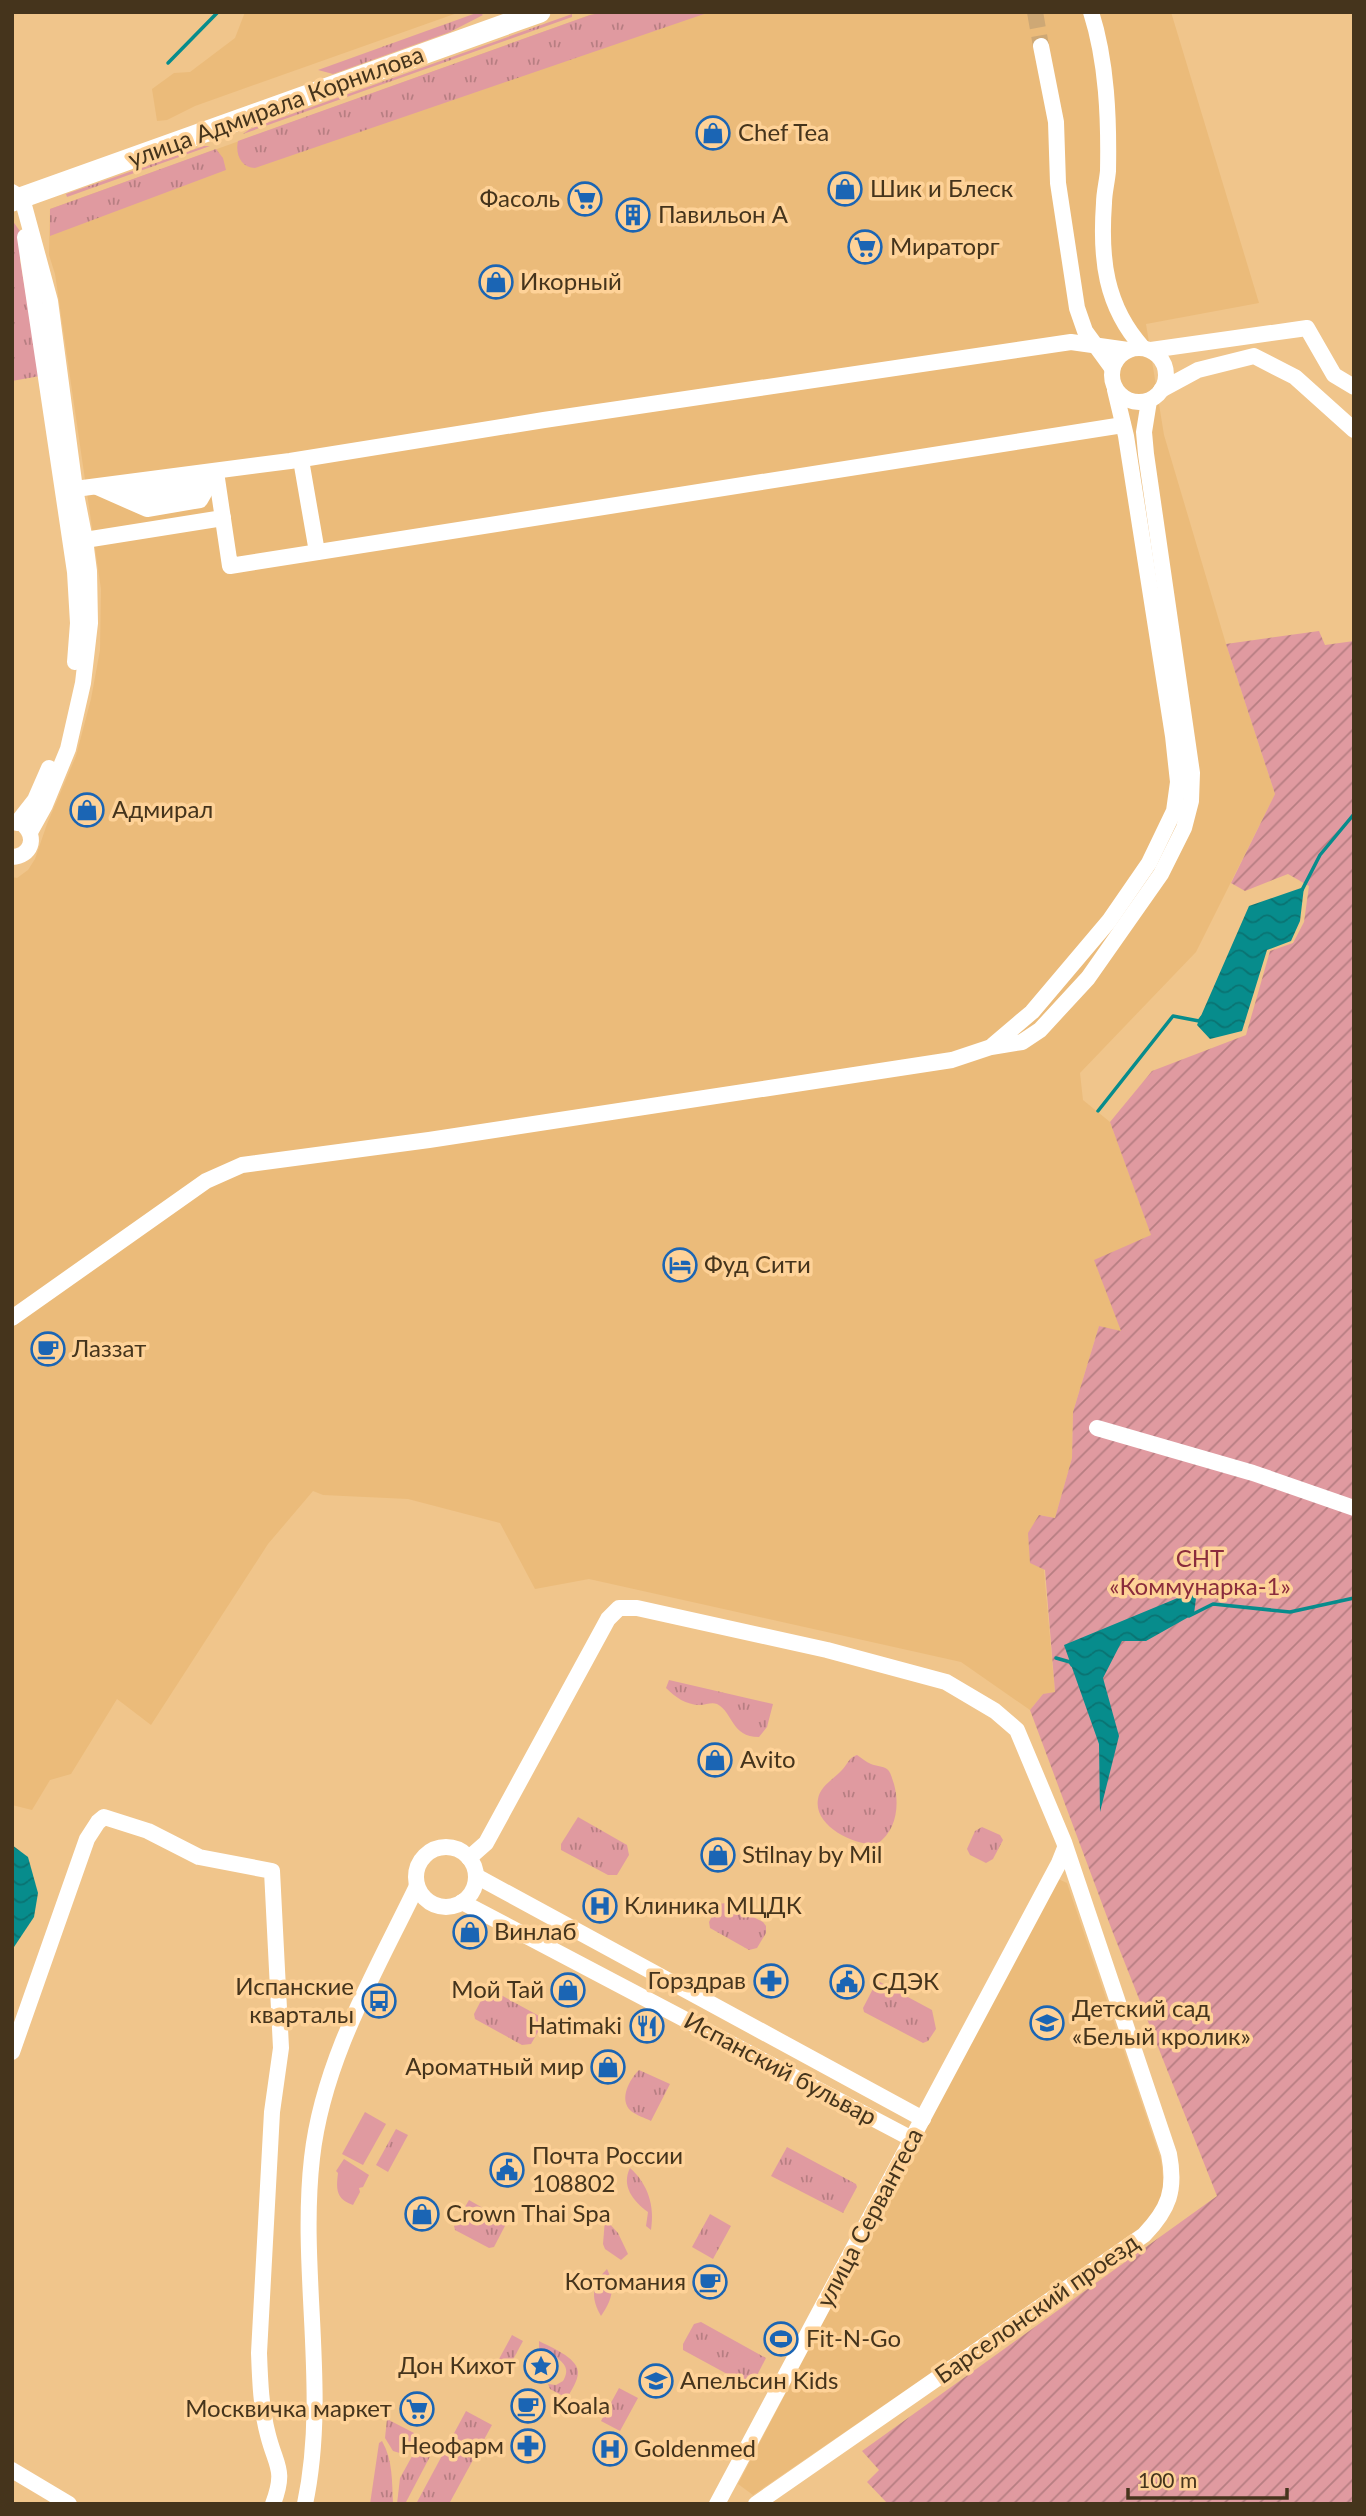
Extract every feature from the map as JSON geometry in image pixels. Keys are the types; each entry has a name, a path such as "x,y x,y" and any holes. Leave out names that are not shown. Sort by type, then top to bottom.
{"main road":[{"name":"улица Адмирала Корнилова","path":"15,198 540,12"}],"street":[{"path":"1091,12 1101,41 1108,174 1102,230 1112,300 1141,350"},
{"path":"1041,46 1056,122 1058,183 1077,308 1085,331 1112,368"},
{"path":"15,198 50,301 75,489 89,571 90,623 83,683 68,749 45,805 20,826"},
{"path":"15,198 26,242 73,558 78,623 74,681 59,747 20,826"},
{"path":"1112,300 1129,323 1153,340 1194,343"},
{"path":"991,1047 1032,1013 1109,921 1149,863 1174,811 1178,782 1173,736 1123,425 1111,375 1112,368 1120,355 1141,350 1307,328 1334,375 1354,387"},
{"path":"12,1318 206,1181 242,1165 429,1140 952,1060 991,1047 1022,1042 1040,1030 1088,978 1161,874 1184,828 1191,801 1192,773 1144,432 1155,396 1165,383 1165,368 1162,361 1141,350 1071,342 301,460 75,489"},
{"path":"1115,390 1133,402 1155,396 1198,370 1254,356 1295,377 1354,430"},
{"path":"216,472 230,566 1123,425"},
{"path":"301,460 317,552"},
{"path":"95,487 147,509 200,500 216,472"},
{"path":"85,540 123,534 152,536 204,527 223,518"},
{"path":"13,857 22,855 29,849 32,839 20,826"},
{"path":"1097,1429 1253,1473 1354,1507"},
{"name":"Барселонский проезд","path":"469,1858 486,1843 608,1619 619,1608 629,1607 827,1650 950,1684 995,1711 1017,1730 1065,1848 1169,2154 1172,2187 1168,2204 1158,2221 1144,2235 756,2504"},
{"path":"12,2052 87,1839 104,1817 148,1831 199,1857 272,1871 281,2048 272,2112 260,2380 268,2436 279,2465 280,2486 273,2504"},
{"path":"305,2504 311,2459 313,2400 310,2223 312,2158 326,2091 343,2040 417,1886 418,1866 423,1857 441,1847 452,1847 469,1858 475,1876 470,1895 462,1902 446,1907 437,1905 428,1901 417,1886"},
{"name":"улица Сервантеса","path":"717,2504 1065,1848"},
{"path":"1053,1874 1063,1871 1075,1879"},
{"name":"Испанский бульвар","path":"475,1876 923,2119"},
{"name":"Испанский бульвар","path":"462,1902 912,2139"},
{"path":"12,2470 69,2504"},
{"path":"726,2487 728,2495 736,2504"}],"shaded area":[{"path":"245,12 460,12 195,106 167,120 157,121 152,89 174,73 190,72 235,38"},
{"path":"605,12 1171,12 1259,303 1146,324 1164,435 1226,644 1275,794 1196,952 1080,1073 1083,1100 1110,1122 1152,1236 1121,1332 1099,1326 1073,1412 1072,1458 1055,1518 1039,1515 1055,1693 1043,1694 1030,1710 961,1662 589,1579 535,1589 500,1523 408,1499 323,1495 313,1491 268,1544 151,1725 117,1699 71,1774 50,1780 32,1810 12,1805 12,877 17,878 28,870 35,859 76,756 100,650 101,589 55,274 49,255 50,209 590,15"},
{"path":"1056,1878 1067,1883 1161,2160 1164,2189 1162,2200 1143,2226 1129,2237 753,2495 738,2484"}],"green space":[{"path":"479,12 483,15 450,32 333,74 318,70"},
{"path":"605,12 710,12 255,168 246,166 238,155 238,141 590,15"},
{"path":"572,14 572,17 243,134 250,129"},
{"path":"210,146 67,197 66,194"},
{"path":"216,149 223,158 226,170 50,236 50,209"},
{"path":"12,220 22,234 20,260 40,376 12,381"},
{"name":"СНТ «Коммунарка-1»","path":"1319,631 1325,645 1354,641 1354,2504 888,2504 867,2482 879,2470 862,2451 1217,2196 1113,1933 1030,1710 1043,1694 1055,1692 1045,1570 1030,1563 1028,1533 1039,1515 1055,1518 1072,1458 1073,1412 1099,1326 1121,1331 1094,1260 1151,1235 1110,1122 1152,1071 1246,1035 1270,951 1293,943 1304,922 1309,886 1288,874 1245,891 1231,883 1275,794 1226,644"},
{"path":"669,1680 773,1704 767,1727 759,1737 743,1733 717,1704 695,1705 677,1697 666,1688"},
{"path":"857,1755 869,1763 887,1769 894,1784 897,1801 895,1817 889,1832 877,1844 847,1838 829,1826 818,1809 821,1790"},
{"path":"578,1817 627,1845 629,1855 617,1875 608,1875 561,1850 561,1844"},
{"path":"982,1827 1000,1835 1003,1840 993,1859 986,1863 970,1855 967,1849 975,1831"},
{"path":"726,1903 766,1926 766,1933 757,1948 749,1950 710,1928 709,1922 718,1904"},
{"path":"880,1982 932,2010 936,2029 928,2041 923,2043 864,2012 863,2008 876,1983"},
{"path":"490,1989 541,2017 542,2025 531,2044 522,2045 475,2019 474,2014 486,1991"},
{"path":"639,2070 670,2084 651,2121 631,2111 627,2106 625,2095"},
{"path":"365,2112 386,2124 363,2165 342,2154"},
{"path":"396,2129 408,2135 388,2172 376,2165"},
{"path":"787,2147 856,2184 857,2187 843,2213 771,2176"},
{"path":"344,2159 369,2175 363,2187 359,2188 360,2192 353,2205 343,2200 337,2189 336,2171"},
{"path":"630,2168 649,2196 651,2230 646,2226 648,2212 630,2193 627,2181"},
{"path":"469,2200 507,2222 494,2247 489,2248 455,2230 454,2226"},
{"path":"710,2214 731,2226 713,2259 692,2247"},
{"path":"605,2219 618,2233 628,2254 621,2260 605,2249 603,2244"},
{"path":"607,2269 612,2293 601,2316 595,2303 594,2291 598,2280"},
{"path":"701,2322 766,2358 751,2387 683,2350 683,2344 694,2324"},
{"path":"512,2335 523,2341 510,2365 499,2359"},
{"path":"539,2341 562,2353 576,2367 577,2379 567,2398 550,2389 548,2384 556,2385 563,2381 565,2366 553,2355 539,2355"},
{"path":"619,2388 638,2398 620,2431 601,2421"},
{"path":"466,2411 492,2425 449,2504 416,2504"},
{"path":"387,2419 414,2433 412,2446 403,2454 393,2451 385,2438"},
{"path":"421,2440 435,2447 405,2504 397,2504 400,2478"},
{"path":"382,2441 390,2463 393,2504 370,2504 379,2443"}],"water":[{"path":"1304,887 1300,921 1291,941 1267,950 1242,1031 1210,1039 1197,1025 1249,906"},
{"path":"1197,1590 1194,1614 1146,1641 1122,1641 1103,1678 1119,1736 1100,1812 1099,1744 1064,1645"},
{"path":"12,1845 28,1857 38,1893 34,1917 12,1950"}],"waterway":[{"path":"168,63 218,12"},
{"path":"1302,890 1320,855 1354,814"},
{"path":"1098,1111 1173,1016 1199,1021 1202,1017"},
{"path":"1189,1616 1213,1604 1290,1612 1354,1598"},
{"path":"1056,1658 1072,1665"}],"tunnel":[{"path":"1035,12 1041,46"}],"place":[{"name":"Chef Tea","path":"713,133"},
{"name":"Шик и Блеск","path":"845,189"},
{"name":"Фасоль","path":"585,199"},
{"name":"Павильон А","path":"633,215"},
{"name":"Мираторг","path":"865,247"},
{"name":"Икорный","path":"496,282"},
{"name":"Адмирал","path":"87,810"},
{"name":"Фуд Сити","path":"680,1265"},
{"name":"Лаззат","path":"48,1349"},
{"name":"Avito","path":"715,1760"},
{"name":"Stilnay by Mil","path":"718,1855"},
{"name":"Клиника МЦДК","path":"600,1906"},
{"name":"Винлаб","path":"470,1932"},
{"name":"Горздрав","path":"771,1981"},
{"name":"СДЭК","path":"847,1982"},
{"name":"Мой Тай","path":"568,1990"},
{"name":"Испанские кварталы","path":"379,2001"},
{"name":"Детский сад «Белый кролик»","path":"1047,2023"},
{"name":"Hatimaki","path":"647,2026"},
{"name":"Ароматный мир","path":"608,2067"},
{"name":"Почта России 108802","path":"507,2170"},
{"name":"Crown Thai Spa","path":"422,2214"},
{"name":"Котомания","path":"710,2282"},
{"name":"Fit-N-Go","path":"781,2339"},
{"name":"Дон Кихот","path":"541,2366"},
{"name":"Апельсин Kids","path":"656,2381"},
{"name":"Koala","path":"528,2406"},
{"name":"Москвичка маркет","path":"417,2409"},
{"name":"Неофарм","path":"528,2446"},
{"name":"Goldenmed","path":"610,2449"}]}
